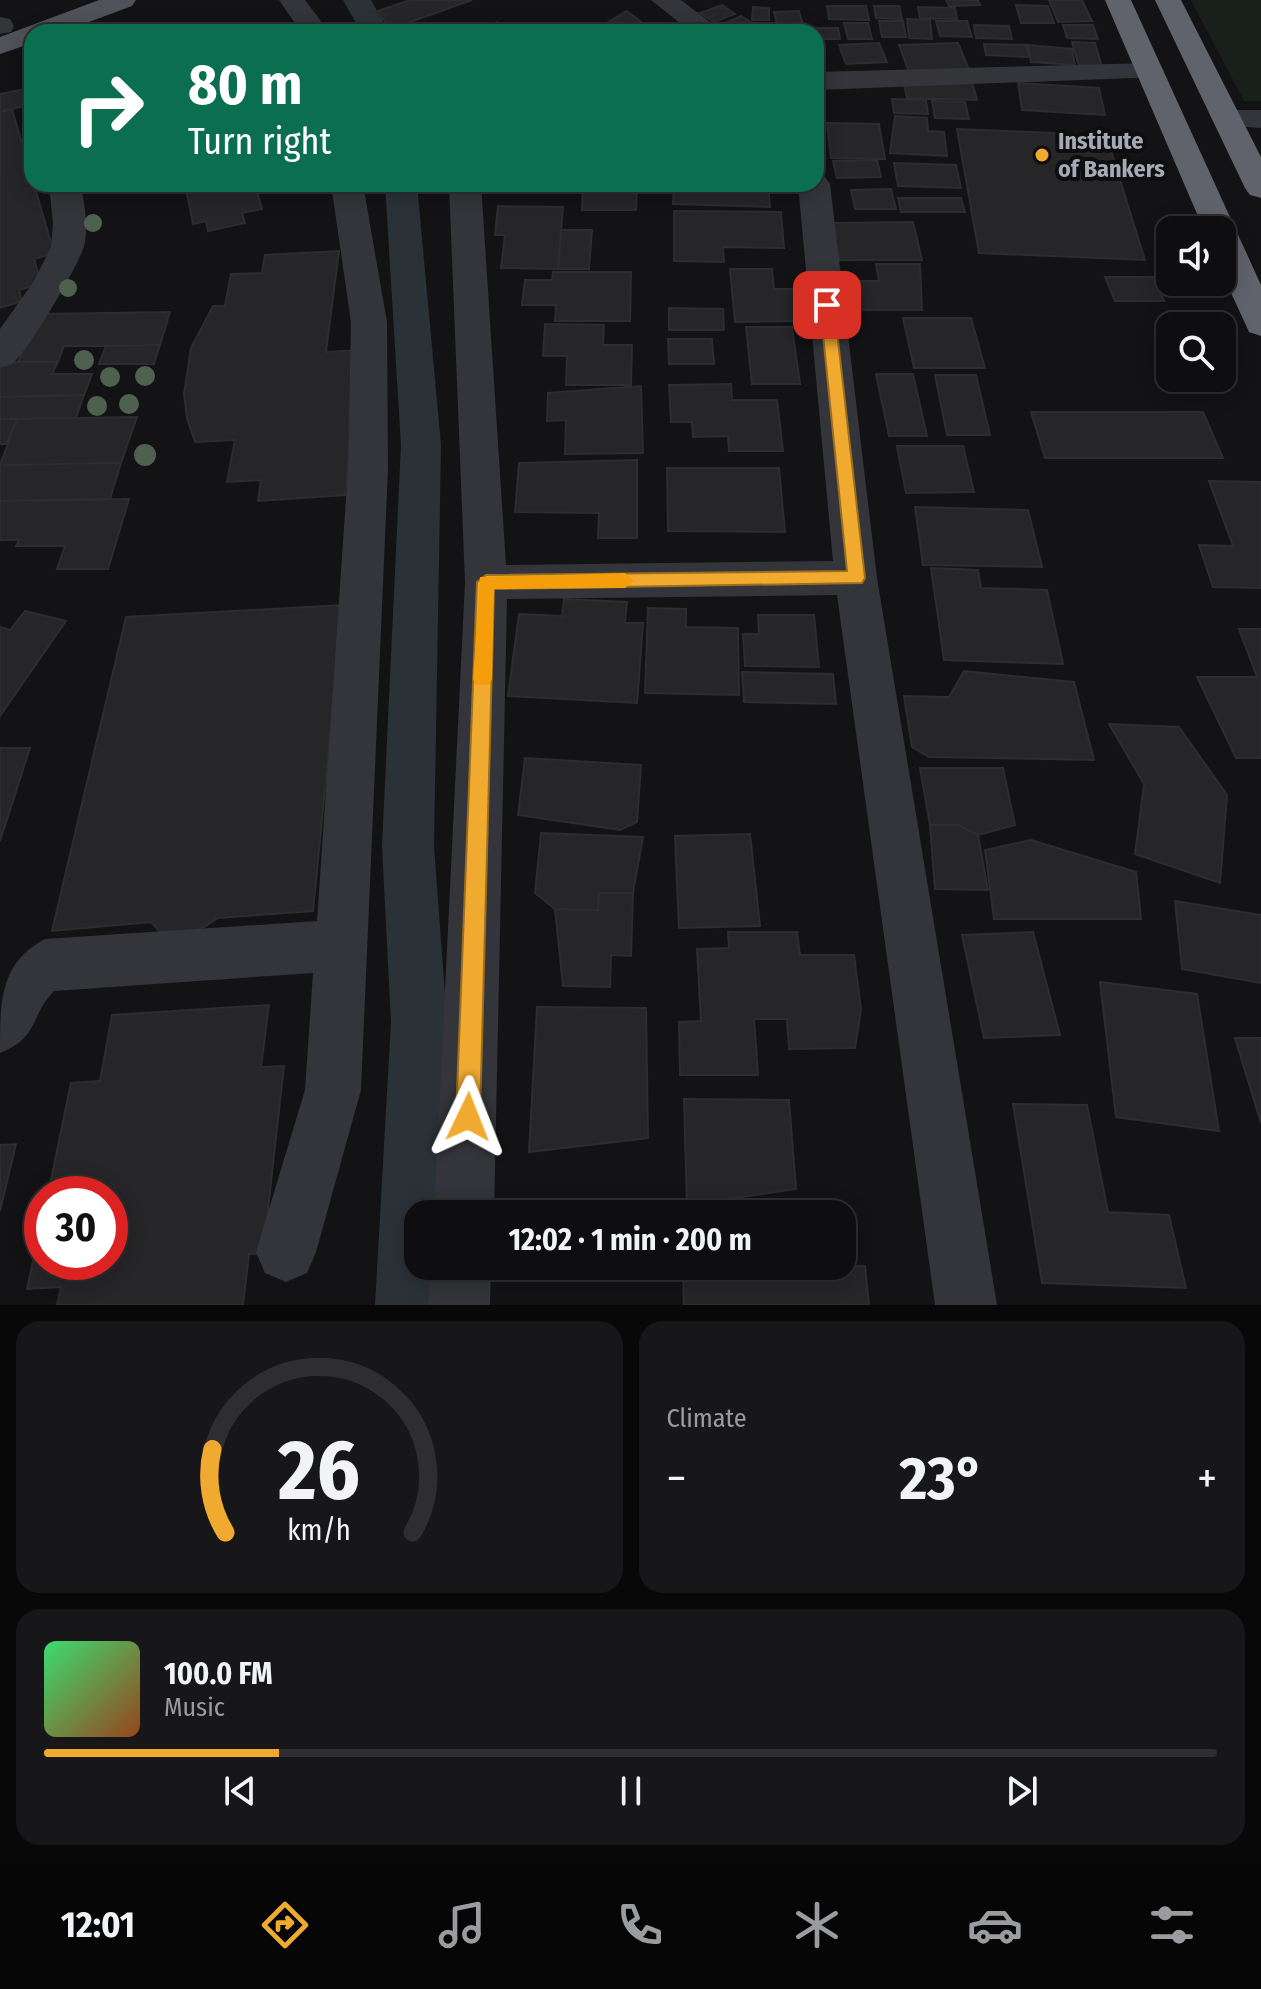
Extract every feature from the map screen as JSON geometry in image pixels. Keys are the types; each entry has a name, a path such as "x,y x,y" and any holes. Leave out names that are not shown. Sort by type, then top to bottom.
{"highway":[{"path":"1118,0 1214,216"},
{"path":"1168,0 1261,188"},
{"path":"1236,267 1261,324"}],"main road":[{"path":"0,26 73,0"},
{"path":"61,24 123,0"},
{"path":"0,46 24,38"}],"street":[{"path":"292,0 309,24"},
{"path":"664,0 698,24"},
{"path":"824,81 1150,71"},
{"path":"1229,119 1261,119"},
{"path":"0,355 56,272 67,248 69,219 66,192"},
{"path":"286,1252 333,1090 368,469 369,322 348,192"},
{"path":"464,1200 486,582 465,192"},
{"path":"815,192 856,578 966,1305"},
{"path":"486,582 856,578"},
{"path":"0,1026 11,1017 32,971 45,965 340,945"},
{"path":"459,1305 460,1280"}],"shaded area":[{"path":"1191,0 1261,0 1261,101 1244,101"}],"building":[{"path":"410,0 472,0 404,24 388,24 375,12"},
{"path":"946,0 978,0 980,5 949,6"},
{"path":"1049,0 1082,0 1092,21 1058,22"},
{"path":"722,5 735,14 714,22 700,13"},
{"path":"1016,5 1048,6 1054,23 1021,23"},
{"path":"827,6 866,6 869,20 829,19"},
{"path":"874,6 899,6 902,19 876,18"},
{"path":"753,7 769,8 769,20 752,20"},
{"path":"918,7 955,8 957,19 920,18"},
{"path":"627,11 644,24 605,24"},
{"path":"799,11 803,24 777,24 774,12"},
{"path":"741,16 754,24 723,24"},
{"path":"907,19 930,20 932,39 909,38"},
{"path":"879,21 903,21 906,37 882,37"},
{"path":"936,21 967,21 972,37 940,36"},
{"path":"844,23 868,23 872,39 848,39"},
{"path":"974,25 1009,26 1012,39 976,38"},
{"path":"1063,25 1093,25 1098,39 1067,38"},
{"path":"824,28 838,28 840,39 824,39"},
{"path":"1072,42 1095,43 1102,67 1079,66"},
{"path":"879,43 887,62 846,64 839,45"},
{"path":"958,43 969,70 909,72 899,45"},
{"path":"984,44 1026,45 1029,57 986,55"},
{"path":"1028,45 1072,49 1075,65 1031,62"},
{"path":"903,80 972,82 977,100 907,98"},
{"path":"1018,83 1099,88 1105,115 1022,110"},
{"path":"24,89 24,106 0,112 0,94"},
{"path":"892,99 926,100 928,114 894,113"},
{"path":"932,101 965,102 969,119 935,118"},
{"path":"12,109 24,150 24,192 36,192 54,253 34,259 41,283 19,290 22,301 0,308 0,112"},
{"path":"895,116 927,118 928,131 944,132 947,156 890,153"},
{"path":"827,123 879,124 885,159 831,158"},
{"path":"957,129 1106,135 1145,260 979,253"},
{"path":"877,160 881,177 837,178 833,161"},
{"path":"894,163 956,165 961,188 898,186"},
{"path":"891,189 896,209 855,209 851,190"},
{"path":"187,192 257,192 262,209 242,213 245,223 208,231 206,221 193,224"},
{"path":"583,192 637,192 636,210 582,210"},
{"path":"674,192 769,192 770,207 673,204"},
{"path":"898,198 961,198 965,212 901,212"},
{"path":"498,206 563,207 558,269 501,268 505,235 495,235"},
{"path":"674,211 781,212 784,248 723,247 724,262 674,261"},
{"path":"913,222 922,260 839,260 832,223"},
{"path":"561,230 592,230 589,269 558,269"},
{"path":"339,251 326,352 360,350 345,495 258,501 261,480 227,482 235,440 195,442 187,418 184,394 191,348 213,306 225,306 231,274 262,273 265,255"},
{"path":"876,264 920,264 922,310 856,310 852,281 879,281"},
{"path":"730,269 772,269 774,289 796,289 801,321 735,322"},
{"path":"553,272 631,272 630,321 555,321 556,305 522,305 525,280 552,280"},
{"path":"1105,277 1154,277 1156,296 1162,296 1164,301 1115,301"},
{"path":"669,308 723,309 724,330 669,330"},
{"path":"170,312 160,345 64,346 58,362 18,362 38,314"},
{"path":"903,318 971,318 985,368 914,368"},
{"path":"545,324 604,325 603,345 632,345 631,385 566,385 567,356 543,356"},
{"path":"746,327 792,327 800,384 752,384"},
{"path":"668,339 712,339 714,364 669,364"},
{"path":"160,345 154,364 99,364 106,346"},
{"path":"0,362 58,362 52,374 92,374 84,395 0,397"},
{"path":"876,374 913,374 927,436 889,436"},
{"path":"935,375 976,375 990,435 947,435"},
{"path":"731,384 732,400 777,400 783,451 729,451 728,436 693,437 692,422 671,422 669,385"},
{"path":"641,386 643,453 565,454 566,420 547,421 548,393"},
{"path":"84,395 76,418 0,419 0,397"},
{"path":"1031,412 1203,412 1223,458 1045,458"},
{"path":"137,417 121,463 0,465 17,419"},
{"path":"0,419 17,419 6,444 0,444"},
{"path":"897,446 963,446 974,492 906,493"},
{"path":"637,460 637,538 598,538 599,513 515,512 519,463"},
{"path":"121,463 110,499 0,501 0,465"},
{"path":"667,468 779,468 785,532 668,531"},
{"path":"1209,481 1261,482 1261,588 1213,587 1199,545 1233,546"},
{"path":"129,499 108,569 57,569 65,546 16,546 19,540 0,540 0,501"},
{"path":"915,507 1028,510 1042,567 923,565"},
{"path":"931,568 978,570 981,588 1047,590 1063,664 944,660"},
{"path":"564,599 627,602 625,623 643,623 637,703 508,696 519,614 562,616"},
{"path":"343,605 313,911 218,918 196,932 172,935 159,931 151,922 52,931 126,617"},
{"path":"648,608 686,609 686,627 738,628 739,695 645,693"},
{"path":"25,611 66,621 0,716 0,627 10,630"},
{"path":"758,615 814,615 819,667 745,666 743,634 759,634"},
{"path":"1239,629 1261,629 1261,758 1236,758 1197,677 1257,677"},
{"path":"964,671 1074,682 1094,760 929,757 912,747 904,696 949,697"},
{"path":"742,672 833,674 836,704 744,702"},
{"path":"1109,724 1179,727 1227,795 1220,883 1135,854 1144,784"},
{"path":"0,748 30,748 0,841"},
{"path":"525,758 641,765 637,822 620,830 518,815"},
{"path":"920,768 1003,768 1015,825 978,835 958,825 930,825"},
{"path":"930,825 958,825 978,835 988,890 935,889"},
{"path":"541,833 643,837 633,893 599,893 598,910 555,909 535,893"},
{"path":"750,834 760,926 679,928 675,836"},
{"path":"1031,840 1136,872 1141,919 994,919 985,850"},
{"path":"599,893 633,893 631,956 611,955 610,987 563,986 555,909 598,910"},
{"path":"1175,901 1261,915 1261,983 1182,969"},
{"path":"728,932 797,932 800,955 854,955 861,1010 855,1048 789,1049 787,1019 754,1019 758,1075 680,1075 679,1022 701,1021 697,949 729,948"},
{"path":"1033,932 1060,1035 984,1038 962,935"},
{"path":"1100,982 1197,994 1219,1131 1116,1117"},
{"path":"269,1005 261,1067 284,1066 263,1253 249,1254 243,1305 57,1305 61,1287 27,1289 29,1280 128,1280 128,1176 52,1176 71,1083 100,1081 112,1015"},
{"path":"537,1007 646,1008 648,1138 529,1152"},
{"path":"1235,1038 1261,1038 1261,1123"},
{"path":"684,1099 789,1100 796,1189 721,1200 687,1200"},
{"path":"1013,1104 1087,1105 1108,1212 1169,1215 1186,1288 1042,1283"},
{"path":"16,1144 0,1211 0,1145"},
{"path":"856,1266 865,1266 869,1305 684,1305 683,1280 856,1280"}],"waterway":[{"path":"357,0 370,24"},
{"path":"402,192 421,445 408,846 419,1022 407,1305"}],"slow traffic":[{"path":"483,679 486,582 625,581"}],"place":[{"name":"Institute of Bankers","path":"1042,155"}],"route":[{"path":"468,1117 486,582 856,578 827,305"}]}
